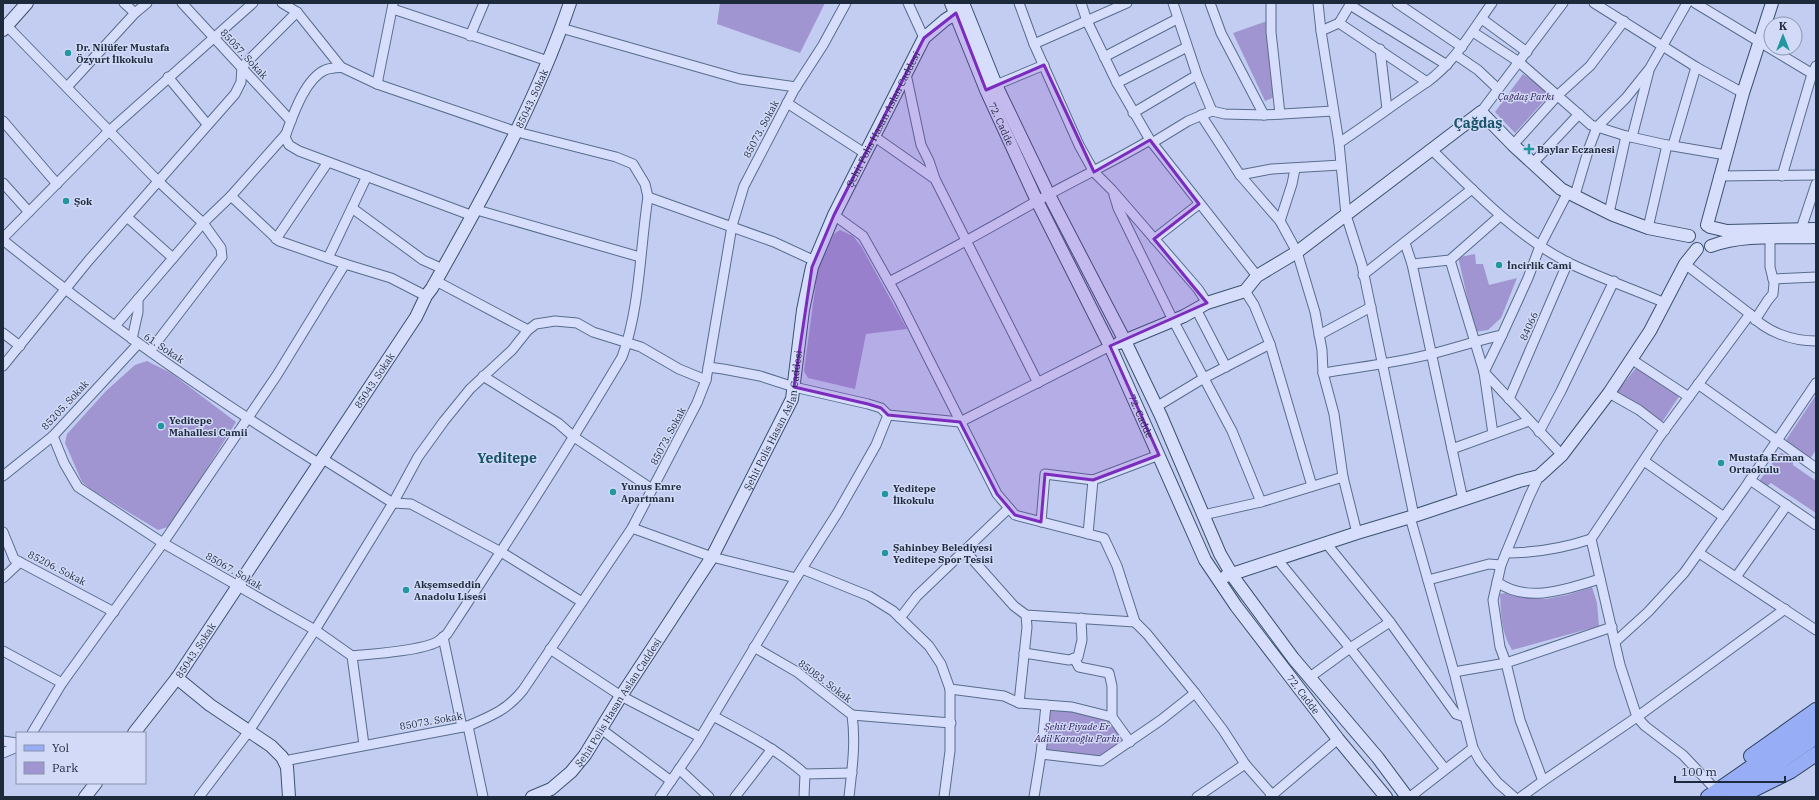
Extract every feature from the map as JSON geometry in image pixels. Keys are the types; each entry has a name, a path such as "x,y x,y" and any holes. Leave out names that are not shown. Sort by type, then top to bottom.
{"main road":[{"path":"1718,795 1748,758 1816,710"},
{"path":"1718,795 1816,722"},
{"path":"1718,795 1816,737"},
{"path":"1739,797 1791,771 1816,754"}],"street":[{"path":"27,3 5,28 67,87 158,181 203,224 221,248 222,257 150,351"},
{"path":"124,3 135,13"},
{"path":"67,87 135,13 147,3"},
{"name":"85057. Sokak","path":"182,3 291,121"},
{"path":"3,239 109,131 253,3"},
{"path":"282,3 297,12 341,67 378,84 517,132 616,157 634,164 645,184 648,197 627,343 622,357 574,437 501,552 446,634 437,642 424,646 377,654 352,656 364,745"},
{"path":"470,36 484,3"},
{"name":"85043. Sokak","path":"135,732 177,678 416,317 426,296 475,213 517,132 548,61 570,3"},
{"name":"85073. Sokak","path":"284,761 465,726 492,715 513,702 632,528 697,403 706,380 732,226 744,186 787,103 823,45 846,3"},
{"path":"908,3 924,38"},
{"path":"1019,3 1034,44 1079,145 1094,172 1112,190 1198,289 1202,306 1226,367"},
{"path":"1081,3 1087,21 1117,83 1151,142 1257,276"},
{"path":"1034,44 1127,3"},
{"path":"1173,3 1197,76 1212,111"},
{"path":"1210,3 1221,33 1264,115"},
{"path":"1271,3 1271,32 1280,114"},
{"path":"1318,3 1339,143 1346,215 1362,265 1412,517 1473,748 1480,761 1498,783 1514,797"},
{"path":"1397,3 1462,47"},
{"path":"708,368 723,369 760,376 794,387 868,404 881,408 888,415 960,422 1110,346 1125,341 1202,306 1245,291 1257,276 1297,252 1481,112 1563,3"},
{"path":"1594,3 1696,67 1743,93"},
{"path":"1484,372 1528,278 1540,246 1572,194 1597,127 1626,98 1650,68 1687,3"},
{"path":"1695,3 1760,43 1815,72 1782,176"},
{"path":"1711,246 1715,236 1708,226 1719,176 1743,93 1772,3"},
{"path":"1321,31 1339,23 1350,4 1447,65"},
{"path":"1339,143 1378,118 1387,109 1438,74 1456,55 1473,32 1482,19 1488,4"},
{"path":"378,84 393,6 470,36 548,61"},
{"path":"957,6 1049,195 1125,341 1156,407 1220,554 1232,574 1293,658 1409,797 1473,748"},
{"name":"Şehit Polis Hasan Aslan Caddesi","path":"532,797 551,789 571,772 585,755 621,696 712,557 792,399 803,310 815,261 834,215 924,38 945,20 957,6"},
{"name":"72. Cadde","path":"957,6 986,90 1037,201 1110,346 1205,560 1338,739 1386,797"},
{"path":"3,366 127,217 207,124 235,94 241,82 242,67 297,12"},
{"path":"1104,57 1177,19"},
{"path":"1482,19 1527,52"},
{"path":"1513,145 1558,95 1590,66 1624,21"},
{"path":"1339,23 1380,49 1427,82"},
{"path":"561,28 740,78 796,87"},
{"path":"1473,32 1519,62 1591,125 1629,136 1726,155"},
{"path":"1117,83 1187,47"},
{"path":"1380,49 1387,109"},
{"path":"1456,55 1478,70 1498,89"},
{"path":"996,85 1044,65"},
{"path":"115,326 203,224 231,196 286,134 298,103 314,78 325,70 341,67"},
{"path":"1648,228 1670,145 1696,67"},
{"path":"1609,213 1629,136 1650,68"},
{"path":"906,74 921,145 929,161 935,179 1038,383"},
{"path":"1133,112 1197,76"},
{"path":"168,77 207,124"},
{"path":"787,103 866,154"},
{"path":"889,282 967,242 1037,201 1200,115 1212,111 1225,114 1264,115 1333,111"},
{"path":"1481,112 1513,145 1562,189 1609,213 1648,228 1689,236"},
{"path":"1533,163 1579,114"},
{"path":"1200,115 1240,175 1280,221 1297,252 1315,312 1319,335 1322,373 1334,414 1343,477 1357,533"},
{"path":"3,121 6,132 57,184"},
{"path":"286,134 285,137 289,145 299,151 367,176 475,213 640,257"},
{"path":"875,137 935,179"},
{"path":"1432,150 1500,216 1540,246 1568,262 1665,303"},
{"path":"276,239 328,162"},
{"path":"1240,175 1272,169 1295,169 1341,165"},
{"path":"1280,221 1292,184 1295,169"},
{"path":"1719,176 1816,175"},
{"path":"328,258 343,223 367,176"},
{"path":"3,183 29,212"},
{"path":"1801,229 1816,184"},
{"path":"1363,275 1472,189"},
{"path":"1112,190 1118,208 1173,320 1232,431 1261,502"},
{"path":"231,196 276,239 291,246 391,278 426,296"},
{"path":"648,197 774,242 815,261"},
{"path":"1154,239 1199,204"},
{"path":"352,208 423,260 443,269"},
{"path":"834,215 863,236 889,282 997,494 1016,515 1104,538 1117,566 1135,622 1147,634 1195,693 1223,730 1245,764 1272,796 1338,739"},
{"path":"1412,264 1450,260 1500,216"},
{"path":"127,217 173,258"},
{"path":"1816,229 1727,231 1708,226 1696,225 1689,236 1692,244 1698,249 1705,250 1722,242 1770,238 1816,237"},
{"path":"1506,553 1534,552 1592,539 1665,430 1698,384 1752,317 1773,294 1773,279 1770,267 1770,238"},
{"name":"61. Sokak","path":"3,239 65,290 135,342 247,419 393,503"},
{"path":"1405,243 1412,264 1464,500"},
{"path":"1543,781 1520,720 1506,663 1500,647 1493,600 1501,565 1529,497 1540,476 1562,455 1609,393 1650,331 1685,264 1698,249"},
{"path":"1450,260 1473,341 1484,372 1493,434"},
{"name":"84066","path":"1509,399 1568,262"},
{"path":"33,732 62,683 163,543 277,375 345,264"},
{"path":"1685,264 1752,317 1786,338 1816,341"},
{"path":"1773,279 1816,277"},
{"path":"436,281 528,330"},
{"path":"1539,432 1561,392 1614,281"},
{"path":"1245,291 1254,305 1270,344 1312,486"},
{"path":"135,342 138,299"},
{"path":"1319,335 1371,307"},
{"path":"199,797 249,731 315,630 393,503 418,457 444,421 483,376 512,350 528,330 536,324 555,322 577,323 593,332 641,347 679,369 706,380"},
{"path":"3,333 20,346"},
{"path":"1322,373 1382,364 1431,354 1466,345 1473,341 1502,335"},
{"name":"85205. Sokak","path":"3,476 53,436 135,342"},
{"path":"1156,407 1204,378 1270,344"},
{"path":"1631,359 1689,397"},
{"path":"1484,372 1562,455"},
{"path":"483,376 558,423 574,437 652,489"},
{"path":"1615,642 1648,612 1684,573 1816,383"},
{"path":"1698,384 1777,440 1814,463"},
{"path":"1609,393 1639,410 1665,430"},
{"path":"660,797 700,737 796,578 838,512 876,445 888,415"},
{"path":"1452,449 1529,421"},
{"name":"85067. Sokak","path":"53,436 64,463 78,487 163,543 315,630 352,656"},
{"path":"1041,522 1046,474 1092,480 1159,455"},
{"path":"1644,461 1724,517"},
{"path":"1217,578 1412,517 1519,481 1540,476"},
{"path":"1203,515 1261,502 1343,477"},
{"path":"1088,534 1092,480"},
{"path":"1750,480 1816,525"},
{"path":"393,503 411,504 501,552 582,602"},
{"path":"1736,577 1787,505"},
{"path":"900,618 917,596 1009,508"},
{"path":"632,528 712,557 796,578"},
{"name":"85206. Sokak","path":"3,532 14,559 114,612"},
{"path":"1592,539 1620,665 1637,717 1645,726 1683,755 1718,795"},
{"path":"1326,543 1390,622 1456,714 1465,717"},
{"path":"965,550 1014,606 1026,615 1135,622"},
{"path":"1699,553 1816,630"},
{"path":"1277,559 1350,648 1445,770"},
{"path":"3,578 20,562"},
{"path":"1428,580 1489,564 1501,565"},
{"path":"802,569 869,596 900,618 929,646 941,664 950,689 951,722 950,751 944,797"},
{"path":"1497,582 1507,589 1525,594 1547,593 1600,579"},
{"path":"1521,797 1637,717 1785,609"},
{"path":"1019,703 1026,615"},
{"path":"1024,653 1069,660 1078,657 1082,640 1081,618"},
{"path":"1310,678 1350,648 1390,622"},
{"path":"1454,672 1506,663 1612,627"},
{"path":"443,637 483,797"},
{"name":"85083. Sokak","path":"754,647 797,672 852,715 854,751 849,797"},
{"path":"550,649 621,696 700,737"},
{"path":"3,651 62,683"},
{"path":"1074,658 1079,667 1109,673 1112,686 1112,717 1130,742"},
{"path":"177,678 210,705 271,746 282,757 287,767 289,797"},
{"path":"950,689 1004,696 1019,703 1072,707 1112,717"},
{"path":"1041,754 1101,761 1130,742 1195,693"},
{"path":"1034,797 1041,754 1046,705"},
{"path":"852,715 951,722"},
{"path":"713,716 772,749 792,762 805,774 852,773"},
{"path":"601,729 671,781"},
{"path":"3,741 16,743"},
{"path":"3,753 16,747"},
{"path":"735,797 772,749"},
{"path":"1197,797 1245,764"},
{"path":"679,769 709,797"},
{"path":"804,797 805,774"},
{"path":"85,797 95,784"}],"highlighted area":[{"path":"956,13 986,90 1044,65 1094,172 1150,140 1199,204 1154,239 1207,303 1110,346 1159,455 1093,480 1045,474 1041,522 1015,515 997,494 960,422 888,415 881,408 868,404 794,387 812,267 834,215 924,38"}],"green space":[{"path":"720,3 825,3 800,53 717,24"},
{"path":"1267,21 1275,97 1265,101 1233,33"},
{"name":"Çağdaş Parkı","path":"1523,74 1551,93 1515,133 1495,112"},
{"path":"840,230 853,236 861,246 907,329 866,334 855,389 808,378 804,371 818,267 834,234"},
{"path":"1475,254 1476,264 1483,264 1489,285 1517,278 1501,318 1488,330 1475,332 1459,257"},
{"path":"147,361 171,373 236,422 171,526 158,530 92,490 82,482 65,443 67,434 106,391 135,365"},
{"path":"1639,368 1680,395 1662,422 1617,392 1635,369"},
{"path":"1816,395 1816,450 1810,459 1786,440"},
{"path":"1782,453 1793,460 1793,465 1816,481 1816,513 1771,483 1766,487 1759,481 1779,454"},
{"path":"1592,587 1597,603 1599,626 1512,650 1508,643 1501,616 1500,594 1506,593 1522,597 1546,599 1567,595"},
{"name":"Şehit Piyade Er Adil Karaoğlu Parkı","path":"1051,708 1102,713 1119,728 1121,743 1102,757 1046,750"}],"place":[{"name":"Dr. Nilüfer Mustafa Özyurt İlkokulu","path":"68,53"},
{"name":"Baylar Eczanesi","path":"1529,149"},
{"name":"Şok","path":"66,201"},
{"name":"İncirlik Cami","path":"1499,265"},
{"name":"Yeditepe Mahallesi Camii","path":"161,426"},
{"name":"Mustafa Erman Ortaokulu","path":"1721,463"},
{"name":"Yunus Emre Apartmanı","path":"613,492"},
{"name":"Yeditepe İlkokulu","path":"885,494"},
{"name":"Şahinbey Belediyesi Yeditepe Spor Tesisi","path":"885,553"},
{"name":"Akşemseddin Anadolu Lisesi","path":"406,590"}],"district":[{"name":"Çağdaş","path":"1478,123"},
{"name":"Yeditepe","path":"507,458"}]}
